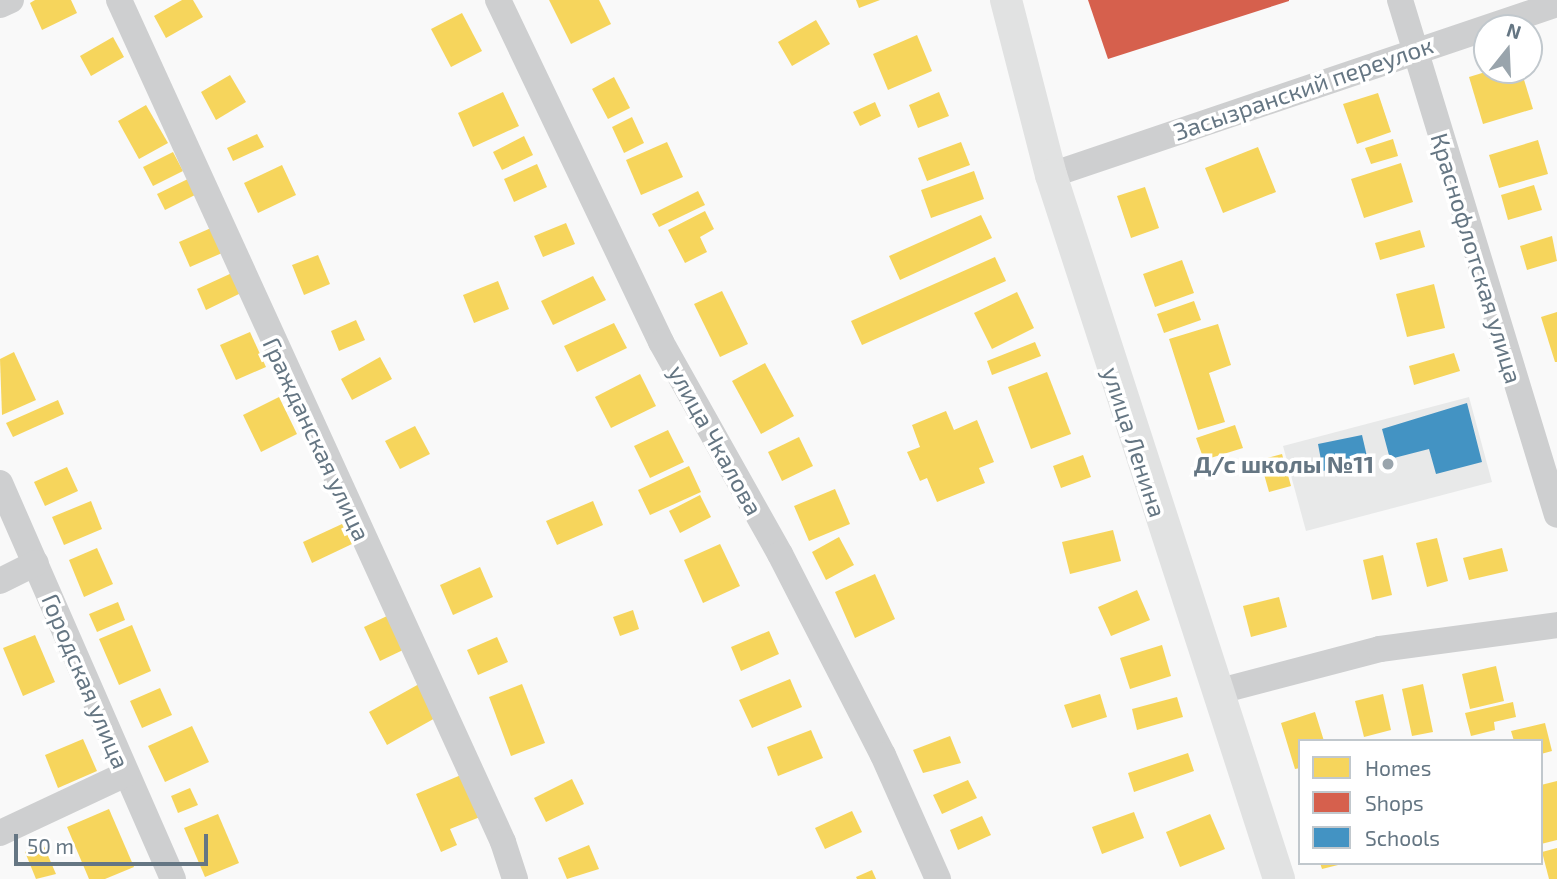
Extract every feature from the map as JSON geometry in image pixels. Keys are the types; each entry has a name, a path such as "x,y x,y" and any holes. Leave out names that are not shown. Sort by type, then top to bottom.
{"main road":[{"name":"улица Ленина","path":"1006,0 1051,175 1141,463 1220,691 1279,879"}],"street":[{"path":"0,5 11,0"},
{"name":"Гражданская улица","path":"119,0 503,842 515,879"},
{"name":"улица Чкалова","path":"498,0 661,342 780,554 883,755 938,879"},
{"name":"Краснофлотская улица","path":"1400,0 1413,50 1557,515"},
{"name":"Засызранский переулок","path":"1051,175 1413,50 1557,4"},
{"name":"Городская улица","path":"0,483 173,879"},
{"path":"0,581 36,563"},
{"path":"1220,691 1380,649 1557,625"},
{"path":"0,833 126,774"}],"shaded area":[{"name":"Д/с школы №11","path":"1469,397 1492,482 1306,531 1283,446"}],"building: Homes":[{"path":"35,0 71,0 77,13 42,30 30,3"},
{"path":"182,0 193,0 203,17 166,38 154,16"},
{"path":"549,0 599,0 611,24 571,44"},
{"path":"856,0 880,0 859,8"},
{"path":"462,13 482,51 451,67 431,29"},
{"path":"816,20 830,44 792,66 778,42"},
{"path":"917,35 932,71 888,90 873,54"},
{"path":"113,37 124,57 91,76 80,56"},
{"path":"230,75 246,102 216,120 201,92"},
{"path":"1473,76 1473,84 1525,84 1533,109 1483,124 1469,77"},
{"path":"614,77 630,108 608,119 592,89"},
{"path":"503,92 519,126 473,147 458,113"},
{"path":"939,92 949,116 918,128 909,105"},
{"path":"1378,93 1391,132 1357,144 1343,104"},
{"path":"875,102 881,116 860,126 853,112"},
{"path":"146,105 168,143 139,159 118,121"},
{"path":"632,117 644,143 624,153 612,127"},
{"path":"257,134 264,147 233,161 227,148"},
{"path":"524,136 533,155 502,170 493,152"},
{"path":"1393,139 1398,156 1371,164 1365,148"},
{"path":"1538,140 1548,174 1499,188 1489,155"},
{"path":"667,142 683,177 641,195 626,160"},
{"path":"961,142 970,165 927,181 918,158"},
{"path":"1258,147 1276,192 1223,213 1205,168"},
{"path":"173,152 183,171 153,186 143,167"},
{"path":"1401,163 1413,202 1364,218 1351,179"},
{"path":"537,164 547,187 514,202 504,179"},
{"path":"282,165 296,195 258,213 244,183"},
{"path":"974,171 984,199 931,218 921,190"},
{"path":"190,178 197,194 165,210 157,194"},
{"path":"1534,185 1542,210 1508,220 1501,195"},
{"path":"1145,187 1159,228 1131,238 1117,196"},
{"path":"698,191 705,205 659,227 652,214"},
{"path":"705,211 714,229 700,237 707,252 685,263 668,230"},
{"path":"981,215 992,238 900,280 889,256"},
{"path":"566,223 575,244 543,257 534,236"},
{"path":"211,228 222,253 190,267 179,242"},
{"path":"1420,230 1425,247 1380,260 1375,243"},
{"path":"1552,236 1557,261 1527,270 1520,246"},
{"path":"318,255 330,284 304,295 292,265"},
{"path":"995,257 1006,281 862,345 851,321"},
{"path":"1182,260 1194,293 1155,307 1143,274"},
{"path":"232,273 241,293 206,310 197,289"},
{"path":"593,276 606,300 553,325 541,301"},
{"path":"498,281 509,309 474,323 463,295"},
{"path":"1434,284 1445,328 1407,337 1396,294"},
{"path":"722,291 748,344 720,357 694,304"},
{"path":"1017,292 1034,328 992,349 974,313"},
{"path":"1194,301 1201,320 1164,333 1157,314"},
{"path":"1557,312 1557,362 1555,362 1541,317"},
{"path":"356,320 365,340 339,351 331,331"},
{"path":"614,323 627,348 577,372 564,346"},
{"path":"1218,324 1231,365 1209,373 1225,422 1198,430 1169,339"},
{"path":"250,332 266,367 236,380 220,345"},
{"path":"1035,342 1041,356 992,375 987,361"},
{"path":"14,352 36,400 2,415 0,359"},
{"path":"1454,353 1460,371 1414,385 1409,366"},
{"path":"380,357 392,379 352,400 341,379"},
{"path":"765,363 794,416 761,434 732,381"},
{"path":"1047,372 1071,434 1031,449 1008,387"},
{"path":"640,374 656,406 611,428 595,397"},
{"path":"279,397 297,434 261,452 243,415"},
{"path":"58,400 64,414 13,437 6,423"},
{"path":"946,411 954,430 977,420 994,462 979,468 985,483 937,502 927,478 920,481 907,452 920,447 912,425"},
{"path":"1235,425 1243,448 1204,460 1196,438"},
{"path":"415,426 430,454 400,469 385,441"},
{"path":"668,430 684,462 650,478 634,446"},
{"path":"799,437 813,466 782,481 768,452"},
{"path":"1282,454 1291,486 1269,492 1260,460"},
{"path":"1083,455 1091,477 1061,488 1053,466"},
{"path":"689,466 701,492 650,515 638,490"},
{"path":"67,467 78,491 45,506 34,482"},
{"path":"835,489 850,524 809,541 794,506"},
{"path":"700,495 711,517 680,533 669,511"},
{"path":"91,501 102,529 64,545 52,517"},
{"path":"593,501 603,525 557,545 546,521"},
{"path":"342,524 352,544 312,563 303,542"},
{"path":"1113,530 1121,561 1070,574 1062,542"},
{"path":"839,537 854,565 826,580 812,552"},
{"path":"1437,538 1448,581 1427,587 1416,543"},
{"path":"720,544 740,586 703,603 684,560"},
{"path":"97,548 113,584 84,597 69,560"},
{"path":"1502,548 1508,571 1469,580 1463,558"},
{"path":"1383,555 1392,595 1372,600 1363,560"},
{"path":"480,567 493,597 453,615 440,585"},
{"path":"875,574 895,619 855,638 835,592"},
{"path":"1137,590 1150,620 1111,636 1098,607"},
{"path":"1279,597 1287,627 1251,637 1243,606"},
{"path":"118,602 125,620 97,632 89,614"},
{"path":"633,610 639,629 620,636 613,617"},
{"path":"387,616 403,650 380,661 364,627"},
{"path":"132,625 151,671 119,685 99,639"},
{"path":"769,631 779,654 741,671 731,647"},
{"path":"35,635 55,682 23,696 3,648"},
{"path":"497,637 508,662 478,675 467,650"},
{"path":"1162,645 1171,676 1130,689 1120,658"},
{"path":"1496,666 1504,701 1470,709 1462,674"},
{"path":"790,679 802,707 752,728 739,700"},
{"path":"419,684 437,717 387,745 369,712"},
{"path":"522,684 545,743 511,756 489,697"},
{"path":"1423,684 1433,732 1412,736 1402,689"},
{"path":"160,688 172,715 142,728 130,701"},
{"path":"1100,694 1107,717 1072,728 1064,705"},
{"path":"1383,694 1391,730 1364,737 1355,701"},
{"path":"1177,697 1183,717 1137,730 1132,709"},
{"path":"1513,702 1516,717 1494,722 1495,730 1471,736 1465,713"},
{"path":"1315,712 1323,739 1298,739 1298,768 1295,769 1281,723"},
{"path":"1545,723 1552,751 1543,753 1543,739 1513,739 1511,731"},
{"path":"192,726 209,762 165,782 148,746"},
{"path":"811,730 823,758 778,776 767,747"},
{"path":"950,736 961,763 923,773 913,750"},
{"path":"83,739 97,771 58,788 45,755"},
{"path":"1188,753 1194,771 1134,792 1128,773"},
{"path":"461,775 480,817 450,829 457,845 441,852 416,794"},
{"path":"572,779 584,804 546,822 534,798"},
{"path":"968,780 977,798 942,814 933,795"},
{"path":"1557,781 1557,840 1543,844 1543,784"},
{"path":"190,788 198,805 178,813 171,796"},
{"path":"109,809 134,867 105,879 89,879 67,827"},
{"path":"852,811 862,832 825,849 815,828"},
{"path":"1134,812 1144,838 1102,854 1092,827"},
{"path":"218,814 239,863 205,877 184,828"},
{"path":"1210,814 1225,849 1180,867 1166,832"},
{"path":"982,816 991,835 958,850 950,830"},
{"path":"43,844 56,874 36,879 25,852"},
{"path":"589,845 599,869 567,879 558,858"},
{"path":"1557,848 1557,879 1549,879 1543,852"},
{"path":"1321,865 1338,865 1322,869"},
{"path":"872,870 876,879 857,879 856,877"}],"building: Shops":[{"path":"1088,0 1289,0 1289,1 1108,59"}],"building: Schools":[{"path":"1467,403 1482,462 1436,474 1429,449 1390,459 1382,429"},
{"path":"1362,435 1368,461 1323,471 1318,444"}],"place":[{"name":"Д/с школы №11","path":"1388,464"}]}
